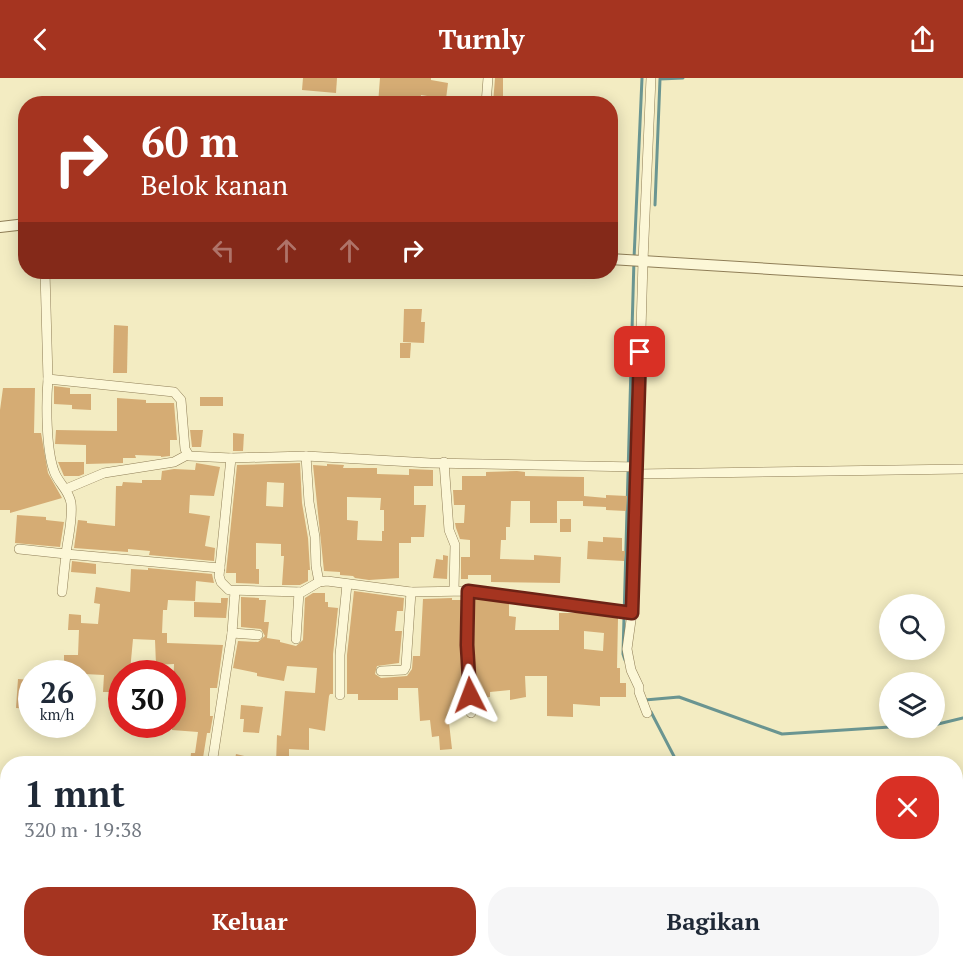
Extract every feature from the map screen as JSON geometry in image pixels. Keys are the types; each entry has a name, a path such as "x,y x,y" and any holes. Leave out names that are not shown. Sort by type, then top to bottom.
{"street":[{"path":"487,96 489,78"},
{"path":"646,712 628,660 626,612 651,78"},
{"path":"0,227 18,225"},
{"path":"618,259 963,281"},
{"path":"45,279 49,447 55,474 66,489 71,511 62,592"},
{"path":"48,379 178,394 181,399 187,455"},
{"path":"66,489 104,473 174,462 187,455 231,458 306,456 633,469 963,469"},
{"path":"306,456 319,582"},
{"path":"231,458 220,568 221,582 229,590 299,592 306,591 319,582 327,581 411,592 468,591 626,612"},
{"path":"444,462 449,530 455,545 454,590"},
{"path":"19,549 220,568"},
{"path":"340,695 340,656 347,584"},
{"path":"213,756 232,633 235,591"},
{"path":"468,591 467,645 471,713"},
{"path":"296,639 299,592"},
{"path":"381,671 404,670 406,666 411,592"},
{"path":"232,633 258,635"}],"building":[{"path":"303,78 337,78 336,93 302,90"},
{"path":"380,78 431,78 431,80 448,83 446,96 379,96"},
{"path":"495,78 503,78 503,96 494,96"},
{"path":"404,309 422,309 421,322 425,322 424,343 403,342"},
{"path":"114,325 128,326 127,373 113,373"},
{"path":"400,343 411,343 410,358 400,358"},
{"path":"54,386 70,388 70,394 91,394 91,410 72,409 72,405 54,404"},
{"path":"3,388 35,388 34,433 41,433 48,473 62,498 10,513 10,510 0,510 0,410"},
{"path":"200,397 223,397 223,406 200,406"},
{"path":"117,398 146,400 146,403 174,403 177,440 170,440 170,456 135,455 136,458 123,458 123,463 86,464 86,445 55,444 56,430 117,431"},
{"path":"190,430 203,430 201,447 192,447"},
{"path":"233,433 244,434 243,451 233,451"},
{"path":"58,462 84,462 84,474 64,476"},
{"path":"196,463 220,467 214,496 190,495 189,513 210,516 205,546 215,548 214,561 149,555 150,551 128,549 128,552 74,548 78,520 115,526 116,486 122,486 123,482 142,483 142,480 161,480 162,471 195,470"},
{"path":"300,463 302,503 308,538 310,570 308,570 308,581 300,585 282,585 284,556 281,556 281,544 256,543 256,569 259,569 259,584 236,583 236,573 226,573 237,465","holes":["267,482 284,483 283,507 266,506"]},
{"path":"327,464 344,465 343,468 377,468 377,474 409,475 409,469 433,470 433,486 414,486 414,505 426,505 424,537 411,537 411,543 399,543 399,578 369,580 340,575 340,572 324,571 313,465 327,466","holes":["347,497 381,498 380,510 384,510 382,541 357,540 358,521 347,520"]},
{"path":"486,472 525,472 525,476 584,477 584,496 606,498 606,495 627,496 626,511 583,506 583,501 557,501 557,523 530,523 530,501 511,501 510,527 506,527 506,540 501,540 500,559 534,560 534,555 561,557 560,583 491,582 491,575 468,575 468,579 461,579 461,557 470,557 470,540 460,539 456,528 455,523 464,523 465,505 454,505 453,490 462,490 462,476 486,476"},
{"path":"17,515 46,517 46,520 64,522 60,547 15,543"},
{"path":"560,519 571,519 571,532 560,532"},
{"path":"603,537 622,538 622,551 625,551 624,561 587,559 588,541 603,542"},
{"path":"443,555 448,556 447,579 433,578 436,559 443,560"},
{"path":"72,561 96,564 96,574 71,572"},
{"path":"148,568 212,574 214,583 196,581 195,601 168,600 167,610 163,610 162,633 167,633 167,643 223,645 217,688 210,688 210,716 213,716 210,733 207,733 203,756 191,756 191,753 195,753 198,732 186,731 186,660 156,660 155,640 133,639 131,660 108,660 108,692 103,692 104,675 96,675 96,660 64,660 64,655 78,655 79,630 68,630 69,614 81,615 81,623 98,624 100,604 94,603 96,587 130,592 131,569 148,570"},
{"path":"354,591 404,598 403,611 397,611 395,631 402,631 399,663 377,666 375,674 381,678 407,676 412,669 413,656 420,656 423,599 461,600 460,645 464,714 448,714 452,749 440,750 439,736 432,737 430,720 420,721 418,688 398,688 398,700 358,700 358,694 347,694 347,655"},
{"path":"313,593 325,593 325,602 328,602 328,607 338,608 333,654 333,694 329,696 325,731 309,728 309,750 289,749 289,756 276,756 277,735 281,736 285,691 315,693 317,668 287,666 284,681 257,676 257,673 233,668 238,641 258,642 265,636 261,629 241,627 241,597 266,600 264,622 269,622 267,638 296,646 303,640 305,598"},
{"path":"221,598 228,598 226,618 194,617 194,602 221,603"},
{"path":"475,600 509,603 509,616 516,617 515,630 559,630 559,613 581,613 618,618 617,668 620,668 620,683 626,683 626,697 600,697 600,706 573,704 573,717 547,716 547,676 525,676 526,697 510,700 510,690 490,692 490,697 483,698 483,705 477,705 474,645","holes":["584,631 604,633 603,651 584,649"]},
{"path":"18,679 18,708 16,708"},
{"path":"241,705 263,707 259,733 243,732 244,719 240,719"}],"waterway":[{"path":"625,660 623,654 634,259 642,78"},
{"path":"655,205 660,79 683,78"},
{"path":"645,700 679,697 782,734 879,728"},
{"path":"651,712 674,756"},
{"path":"945,722 963,718"}],"route":[{"path":"470,695 467,645 468,591 632,613 640,352"}]}
